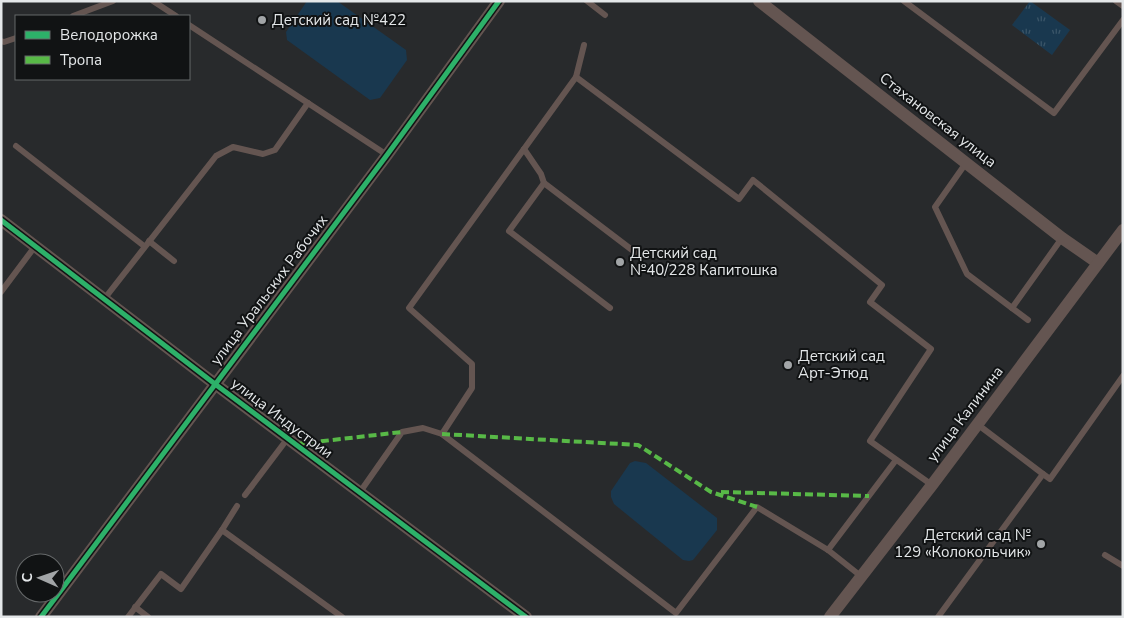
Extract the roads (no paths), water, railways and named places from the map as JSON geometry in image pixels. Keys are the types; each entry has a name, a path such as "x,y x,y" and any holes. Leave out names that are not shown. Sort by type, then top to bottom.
{"street":[{"name":"улица Уральских Рабочих","path":"41,617 499,1"},
{"name":"Стахановская улица","path":"759,1 966,164 1062,238 1098,263"},
{"name":"улица Индустрии","path":"1,220 215,384 526,617"},
{"name":"улица Калинина","path":"830,617 932,485 1122,232"}],"lane":[{"path":"76,15 113,1"},
{"path":"153,1 174,15"},
{"path":"587,1 605,15"},
{"path":"904,1 1054,113 1123,20"},
{"path":"1116,1 1123,6"},
{"path":"190,26 386,155"},
{"path":"1,40 4,42 15,38"},
{"path":"442,434 472,388 472,364 409,308 576,77 584,44"},
{"path":"576,77 739,199 753,180 882,285 870,302 931,349 870,441 932,485"},
{"path":"105,298 216,156 232,147 263,154 275,150 308,103"},
{"path":"16,146 147,244 174,260"},
{"path":"524,149 541,174 544,183 636,253"},
{"path":"966,164 934,207 967,274 1028,320"},
{"path":"544,183 509,231 610,308"},
{"path":"1012,308 1062,238"},
{"path":"1,292 36,245"},
{"path":"978,424 1050,479 1123,376"},
{"path":"360,492 402,432 423,428 442,434 676,613 757,507 828,550 862,577"},
{"path":"245,495 288,438"},
{"path":"828,550 896,460"},
{"path":"938,617 1043,474"},
{"path":"128,617 161,574 181,589 237,506"},
{"path":"222,530 342,617"},
{"path":"1105,555 1123,566"},
{"path":"135,607 148,617"}],"place":[{"name":"Детский сад №422","path":"262,20"},
{"name":"Детский сад №40/228 Капитошка","path":"620,262"},
{"name":"Детский сад Арт-Этюд","path":"788,365"},
{"name":"Детский сад № 129 «Колокольчик»","path":"1041,544"}]}
